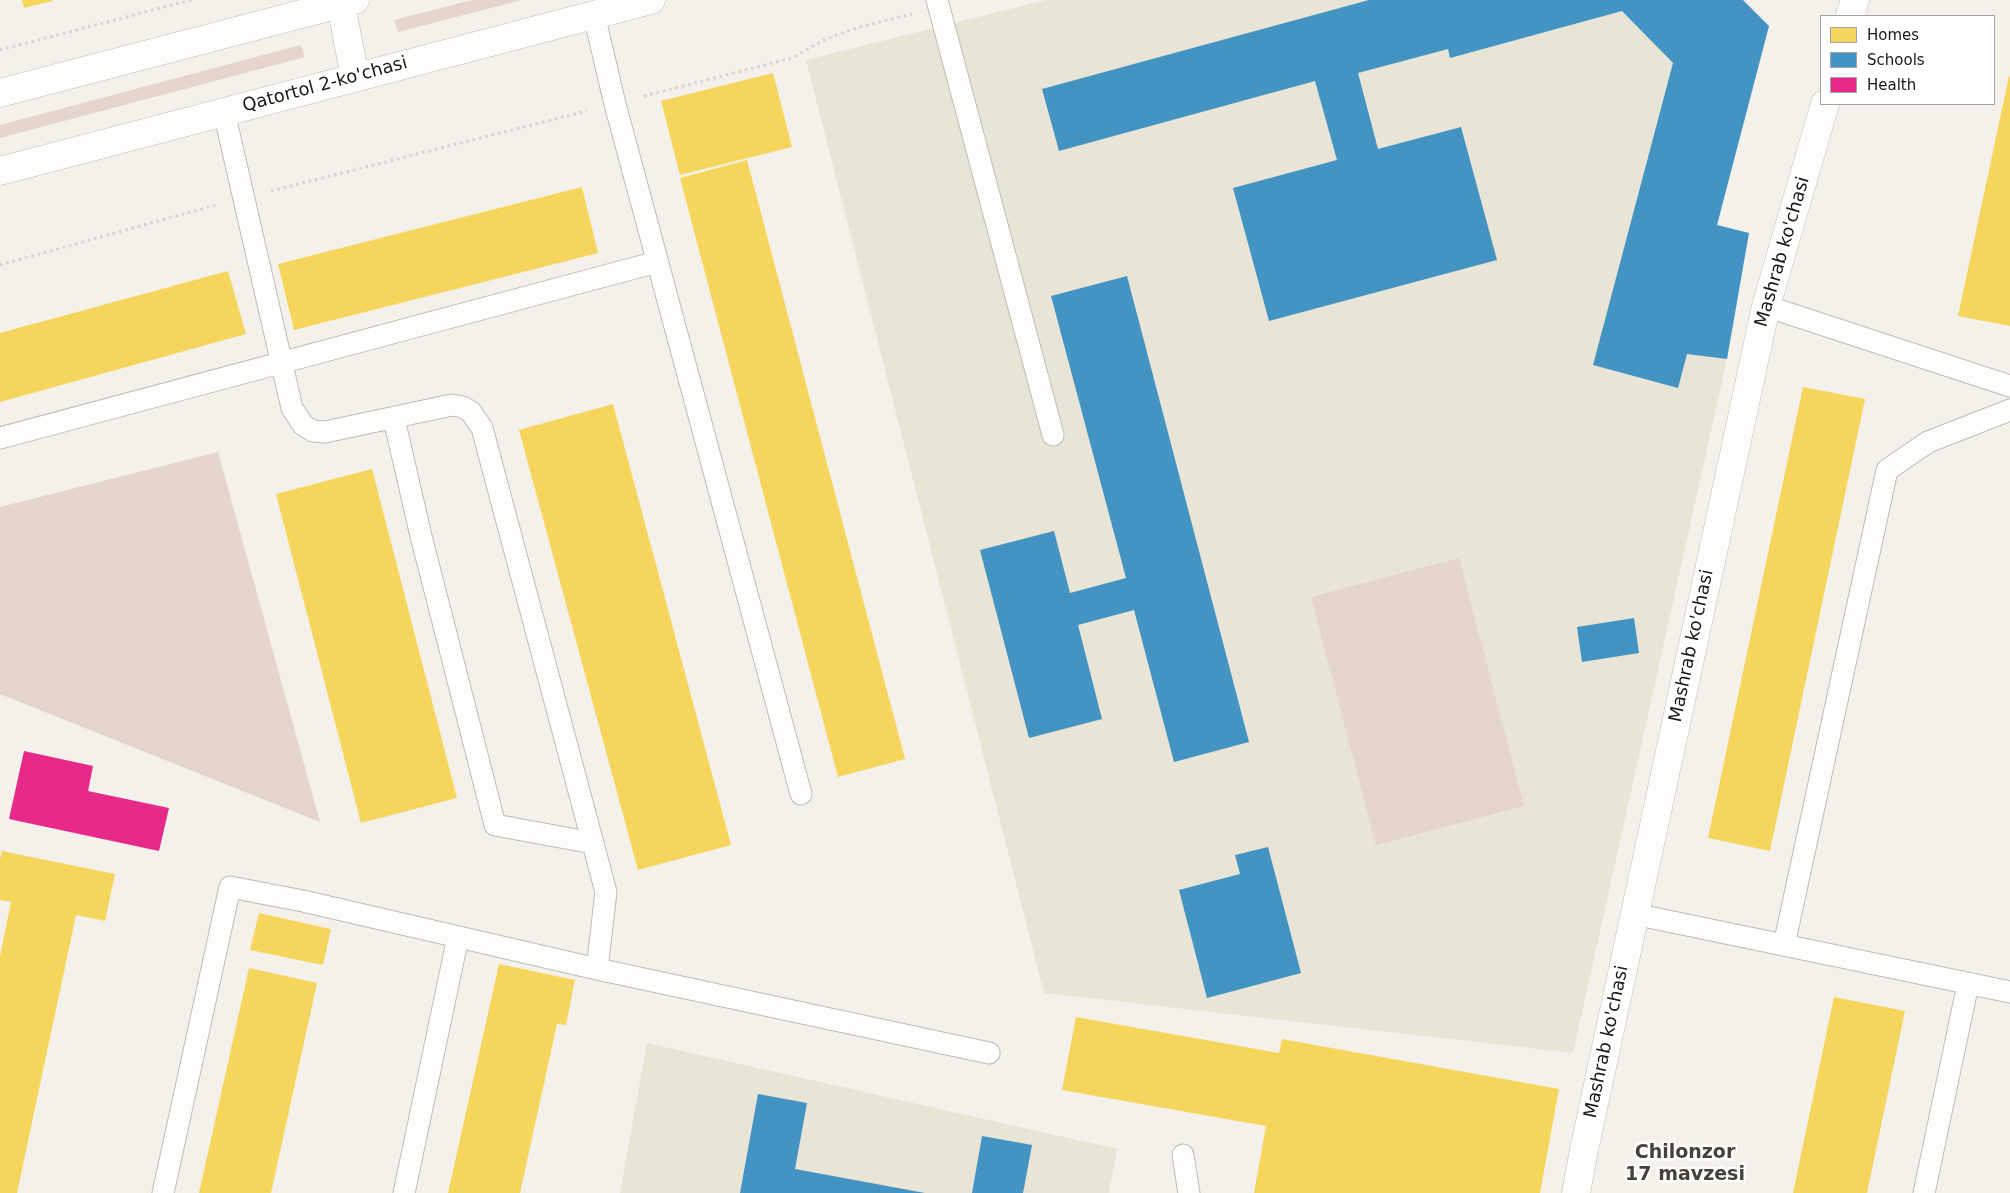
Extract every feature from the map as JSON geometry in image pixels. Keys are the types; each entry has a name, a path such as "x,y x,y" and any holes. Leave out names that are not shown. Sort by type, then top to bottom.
{"street":[{"name":"Qatortol 2-ko'chasi","path":"0,171 651,0"},
{"path":"1850,15 1855,0"},
{"path":"0,93 345,1 355,78"},
{"name":"Mashrab ko'chasi","path":"1576,1193 1634,914 1766,306 1825,105"}],"lane":[{"path":"938,4 1053,435"},
{"path":"594,15 615,104 801,794"},
{"path":"224,112 292,408 303,425 313,431 325,432 394,419 452,405 463,407 471,412 482,428 606,892 598,969"},
{"path":"0,438 657,262"},
{"path":"1766,306 2010,386"},
{"path":"1784,945 1887,470 1928,442 2010,410"},
{"path":"394,419 421,536 496,825 593,843"},
{"path":"163,1193 230,887 304,901 598,969 989,1053"},
{"path":"1634,914 2010,992"},
{"path":"404,1193 458,937"},
{"path":"1924,1193 1968,984"},
{"path":"1183,1155 1189,1193"}],"path":[{"path":"0,50 191,0"},
{"path":"0,265 244,197 792,58 826,39 938,4"}],"shaded area":[{"path":"472,0 522,0 398,32 394,20"},
{"path":"1046,0 1743,0 1769,26 1717,224 1749,233 1727,359 1573,1053 1044,993 806,60"},
{"path":"301,45 305,57 0,138 0,125"},
{"path":"218,452 320,822 0,694 0,507"},
{"path":"1459,558 1524,806 1376,845 1311,597"},
{"path":"647,1043 1117,1149 1109,1193 620,1193"}],"building: Homes":[{"path":"22,0 52,0 52,1 24,8"},
{"path":"773,73 792,147 680,175 661,101"},
{"path":"2010,77 2010,326 1958,316"},
{"path":"747,160 905,759 838,777 680,178"},
{"path":"582,187 598,253 294,330 278,264"},
{"path":"228,271 246,334 0,402 0,333"},
{"path":"1803,387 1865,399 1770,851 1708,838"},
{"path":"613,404 731,845 638,870 519,430"},
{"path":"372,469 457,798 361,823 276,494"},
{"path":"2,851 115,874 105,921 76,915 17,1193 0,1193 0,956 11,902 0,900 0,859"},
{"path":"259,913 331,929 323,965 250,950"},
{"path":"499,964 575,980 566,1025 557,1024 520,1193 448,1193"},
{"path":"249,968 317,983 271,1193 199,1193"},
{"path":"1834,997 1905,1011 1867,1193 1793,1193"},
{"path":"1076,1017 1279,1053 1282,1039 1559,1089 1540,1193 1254,1193 1266,1126 1062,1090"}],"building: Schools":[{"path":"1369,0 1743,0 1769,26 1717,225 1749,233 1727,359 1687,354 1678,388 1593,365 1673,63 1622,11 1450,58 1448,49 1358,73 1378,149 1461,127 1497,260 1269,321 1233,188 1337,160 1315,81 1059,151 1042,89"},
{"path":"1127,276 1249,742 1174,762 1134,610 1078,625 1102,719 1029,738 980,550 1054,531 1070,593 1126,578 1051,296"},
{"path":"1634,618 1639,653 1582,662 1577,627"},
{"path":"1268,847 1301,973 1207,998 1179,890 1240,874 1235,855"},
{"path":"758,1094 807,1103 795,1169 925,1193 740,1193"},
{"path":"982,1136 1032,1145 1023,1193 972,1193"}],"building: Health":[{"path":"24,751 93,766 88,791 169,808 159,851 9,819"}],"district":[{"name":"Chilonzor 17 mavzesi","path":"1685,1164"}]}
